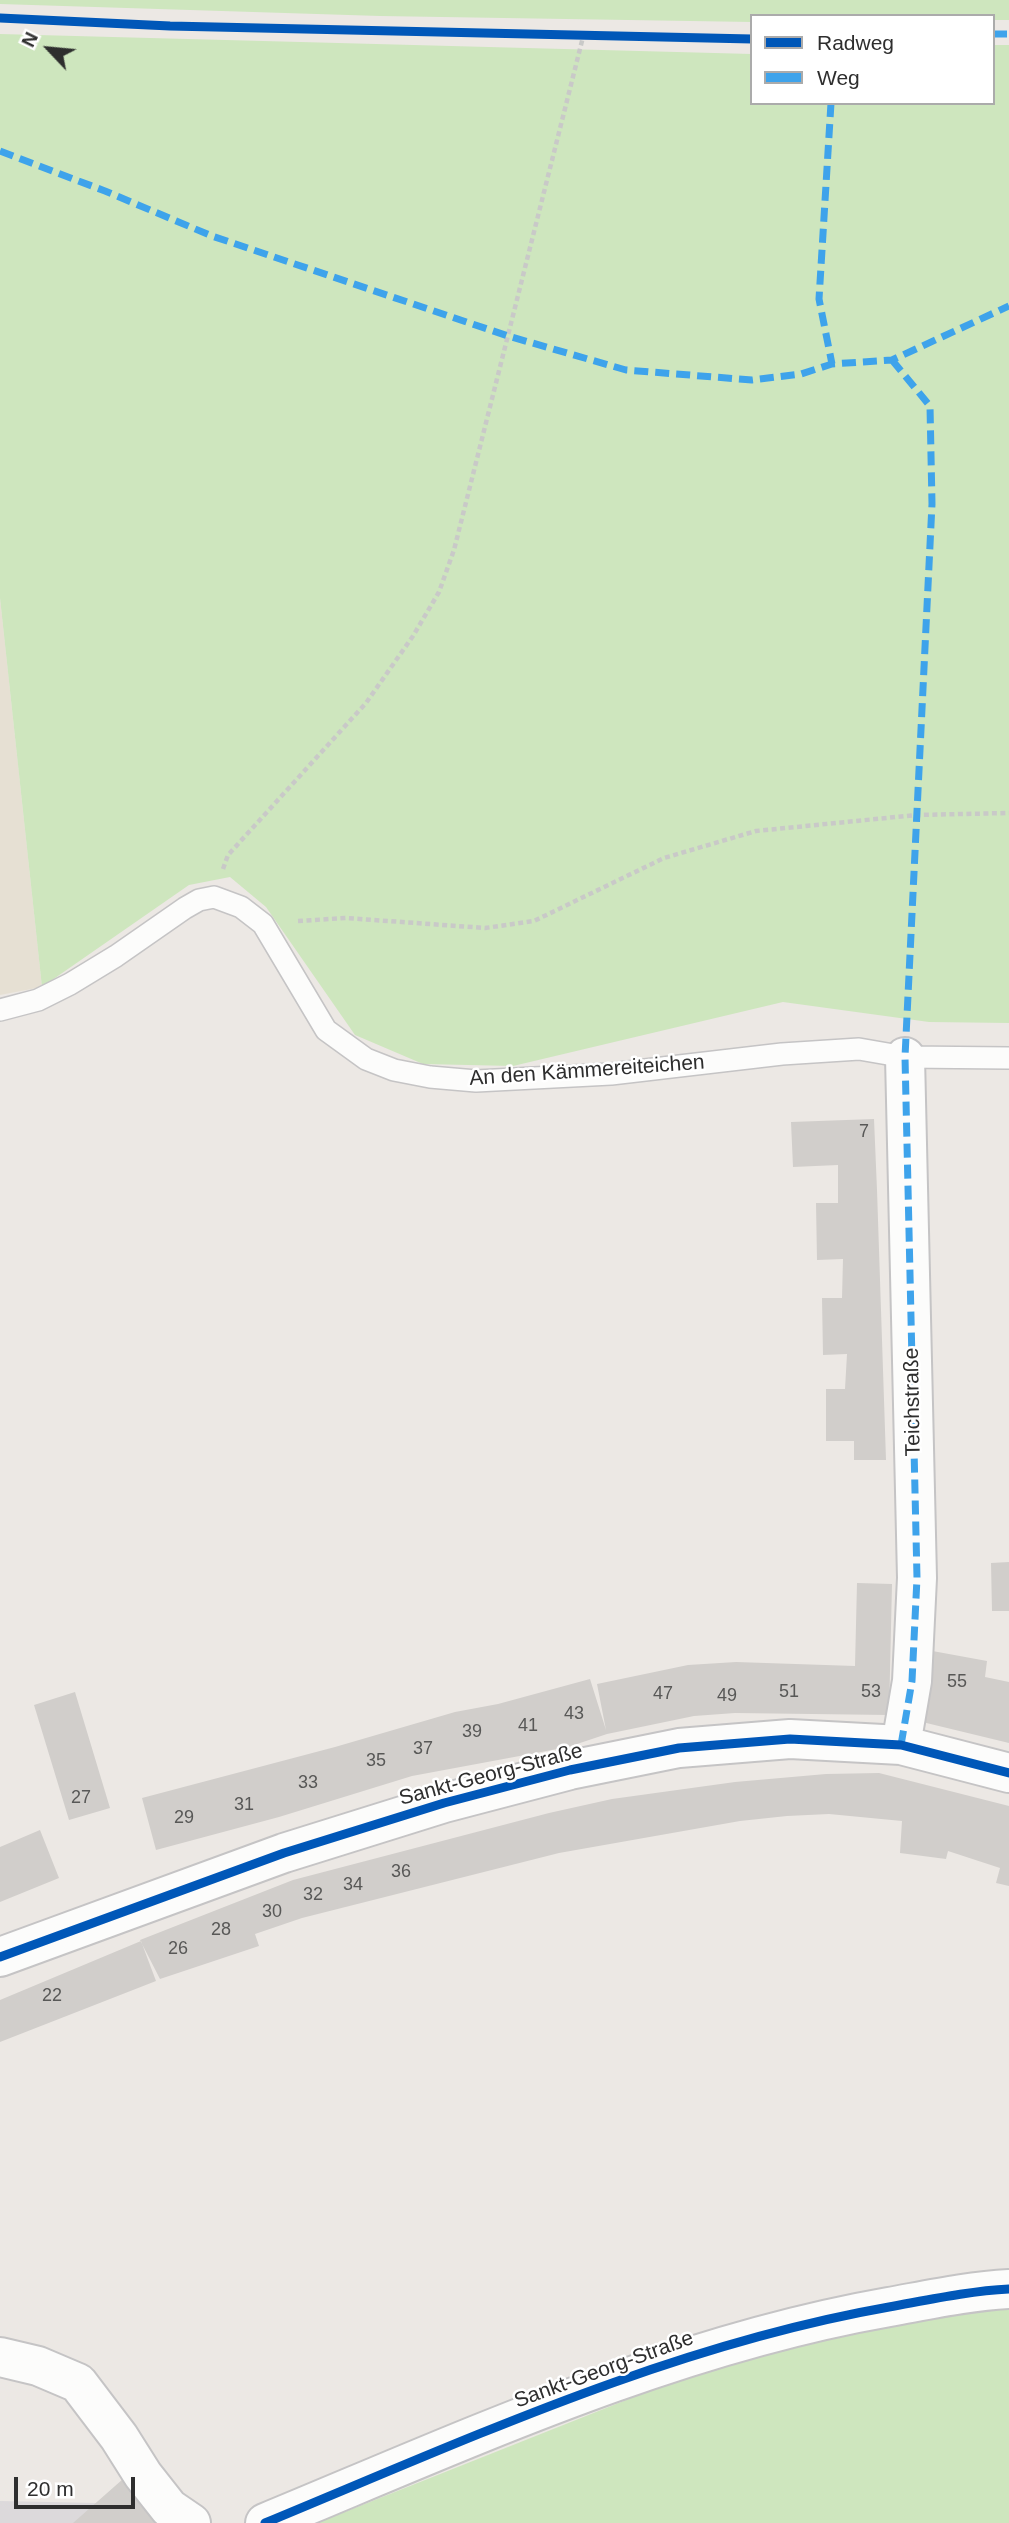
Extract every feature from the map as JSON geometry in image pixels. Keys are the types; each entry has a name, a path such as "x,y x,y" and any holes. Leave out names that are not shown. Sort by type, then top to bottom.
{"street":[{"name":"Teichstraße","path":"901,1745 912,1681 917,1577 905,1058"},
{"name":"Sankt-Georg-Straße","path":"0,1957 284,1853 444,1803 570,1770 678,1748 790,1739 901,1745 1009,1773"},
{"name":"Sankt-Georg-Straße","path":"265,2523 606,2385 680,2360 840,2315 1009,2289"},
{"path":"0,2357 38,2366 78,2383 120,2437 143,2475 169,2508 191,2523"}],"lane":[{"name":"An den Kämmereiteichen","path":"214,897 241,907 263,924 326,1030 366,1059 394,1070 430,1077 476,1081 611,1074 782,1054 859,1049 905,1058 1009,1058"},
{"path":"0,1010 38,1000 70,984 185,908 199,900 214,897"}],"path":[{"path":"214,897 228,855 366,703 413,636 439,592 454,550 583,37"},
{"path":"263,924 346,918 485,928 534,921 664,858 756,831 916,815 1009,813"}],"shaded area":[{"path":"0,598 42,987 0,995"},
{"path":"0,2501 97,2503 139,2523 0,2523"}],"green space":[{"path":"0,0 1009,0 1009,20 995,20 995,14 750,14 750,22 380,16 0,4"},
{"path":"0,34 750,54 750,105 995,105 995,45 1009,45 1009,1023 929,1022 783,1002 513,1066 423,1064 355,1035 266,907 230,877 189,885 42,987 0,598"},
{"path":"1009,2308 1009,2523 317,2523 772,2342"}],"building":[{"path":"874,1119 886,1460 854,1460 854,1441 826,1441 826,1389 845,1389 847,1354 823,1355 822,1298 842,1298 843,1259 817,1260 816,1203 838,1203 838,1165 793,1167 791,1122"},
{"path":"1009,1562 1009,1611 992,1611 991,1563"},
{"path":"857,1583 892,1584 889,1715 735,1713 694,1716 607,1734 568,1747 412,1776 279,1817 156,1850 142,1798 455,1712 498,1704 590,1679 606,1730 597,1684 688,1665 736,1662 855,1666"},
{"path":"927,1650 987,1661 985,1677 1009,1682 1009,1743 914,1720"},
{"path":"75,1692 110,1808 69,1820 34,1705"},
{"path":"879,1773 1009,1806 1009,1886 996,1883 1000,1868 948,1851 946,1859 900,1853 902,1821 829,1814 787,1816 740,1821 559,1853 302,1918 255,1934 259,1946 160,1979 140,1940 293,1880 549,1813 612,1799 735,1782 826,1774"},
{"path":"40,1830 59,1878 0,1902 0,1847"},
{"path":"141,1941 156,1981 0,2042 0,2000"},
{"path":"123,2479 160,2523 73,2523"}],"marked path":[{"path":"995,34 1009,34"},
{"path":"831,105 819,299 832,364"},
{"path":"0,151 212,236 508,336 626,370 752,380 801,374 832,364 892,360 1009,306"},
{"path":"892,360 930,406 932,504 905,1057 917,1578 912,1681 901,1745"}],"cycle path":[{"path":"0,18 170,26 750,39"},
{"path":"0,1957 284,1853 444,1803 570,1770 679,1748 790,1739 901,1745 1009,1773"},
{"path":"265,2523 572,2398 728,2345 889,2307 1009,2289"}]}
